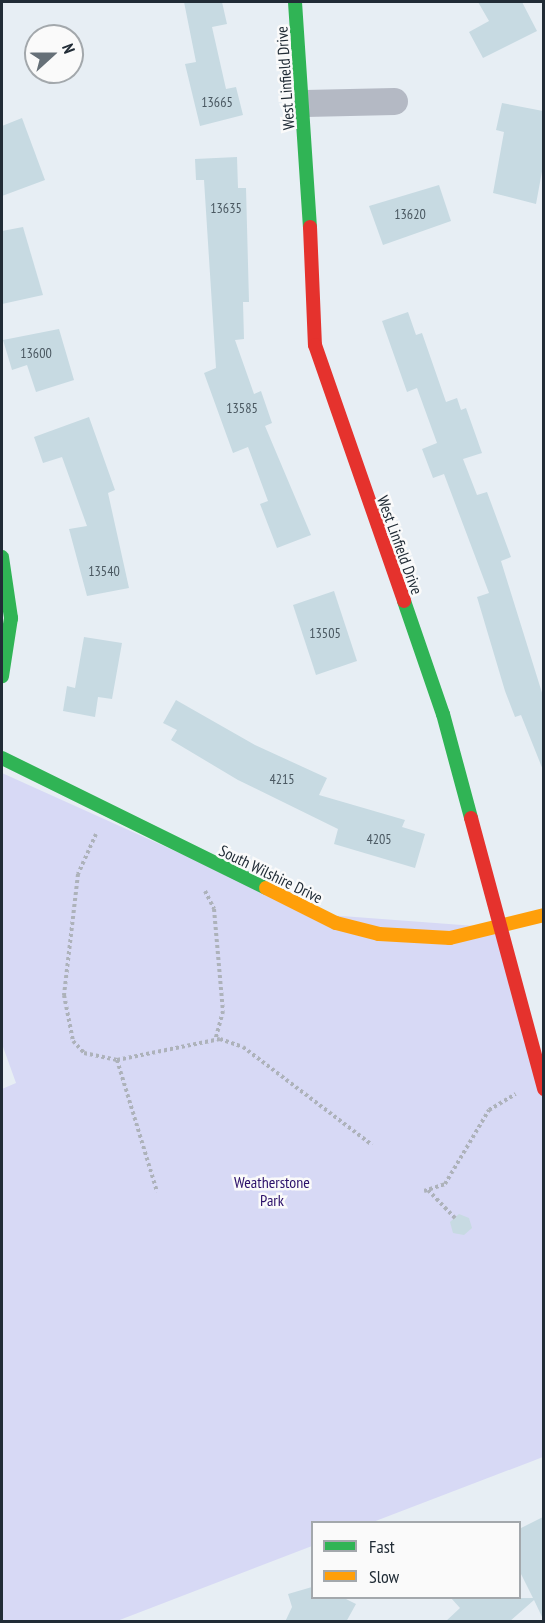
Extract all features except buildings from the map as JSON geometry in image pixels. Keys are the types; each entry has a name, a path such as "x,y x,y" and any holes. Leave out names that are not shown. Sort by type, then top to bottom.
{"street":[{"name":"West Linfield Drive","path":"295,2 305,103 315,345 443,714 543,1087"},
{"path":"305,103 394,101"},
{"path":"2,557 11,618 2,676"},
{"name":"South Wilshire Drive","path":"2,758 336,923 420,938 502,928 543,915"}],"path":[{"path":"106,810 78,874 64,995 73,1041 84,1053 117,1060 215,1040 243,1047 372,1145"},
{"path":"185,850 214,909 223,1011 215,1040"},
{"path":"117,1060 157,1192"},
{"path":"455,1218 426,1191 445,1184 458,1168 489,1110 500,1100 543,1087"}],"green space":[{"name":"Weatherstone Park","path":"2,773 315,914 502,928 543,1089 543,1457 376,1521 311,1521 311,1546 117,1621 2,1621 2,1089 16,1083 2,1044"}],"traffic: fast":[{"path":"295,2 310,227"},
{"path":"2,557 11,618 2,676"},
{"path":"404,601 443,714 471,818"},
{"path":"2,758 266,888"}],"traffic: slow":[{"path":"266,888 336,923 379,934 450,938 544,915"}],"traffic: jam":[{"path":"310,227 315,345 404,601"},
{"path":"471,818 544,1089"}]}
